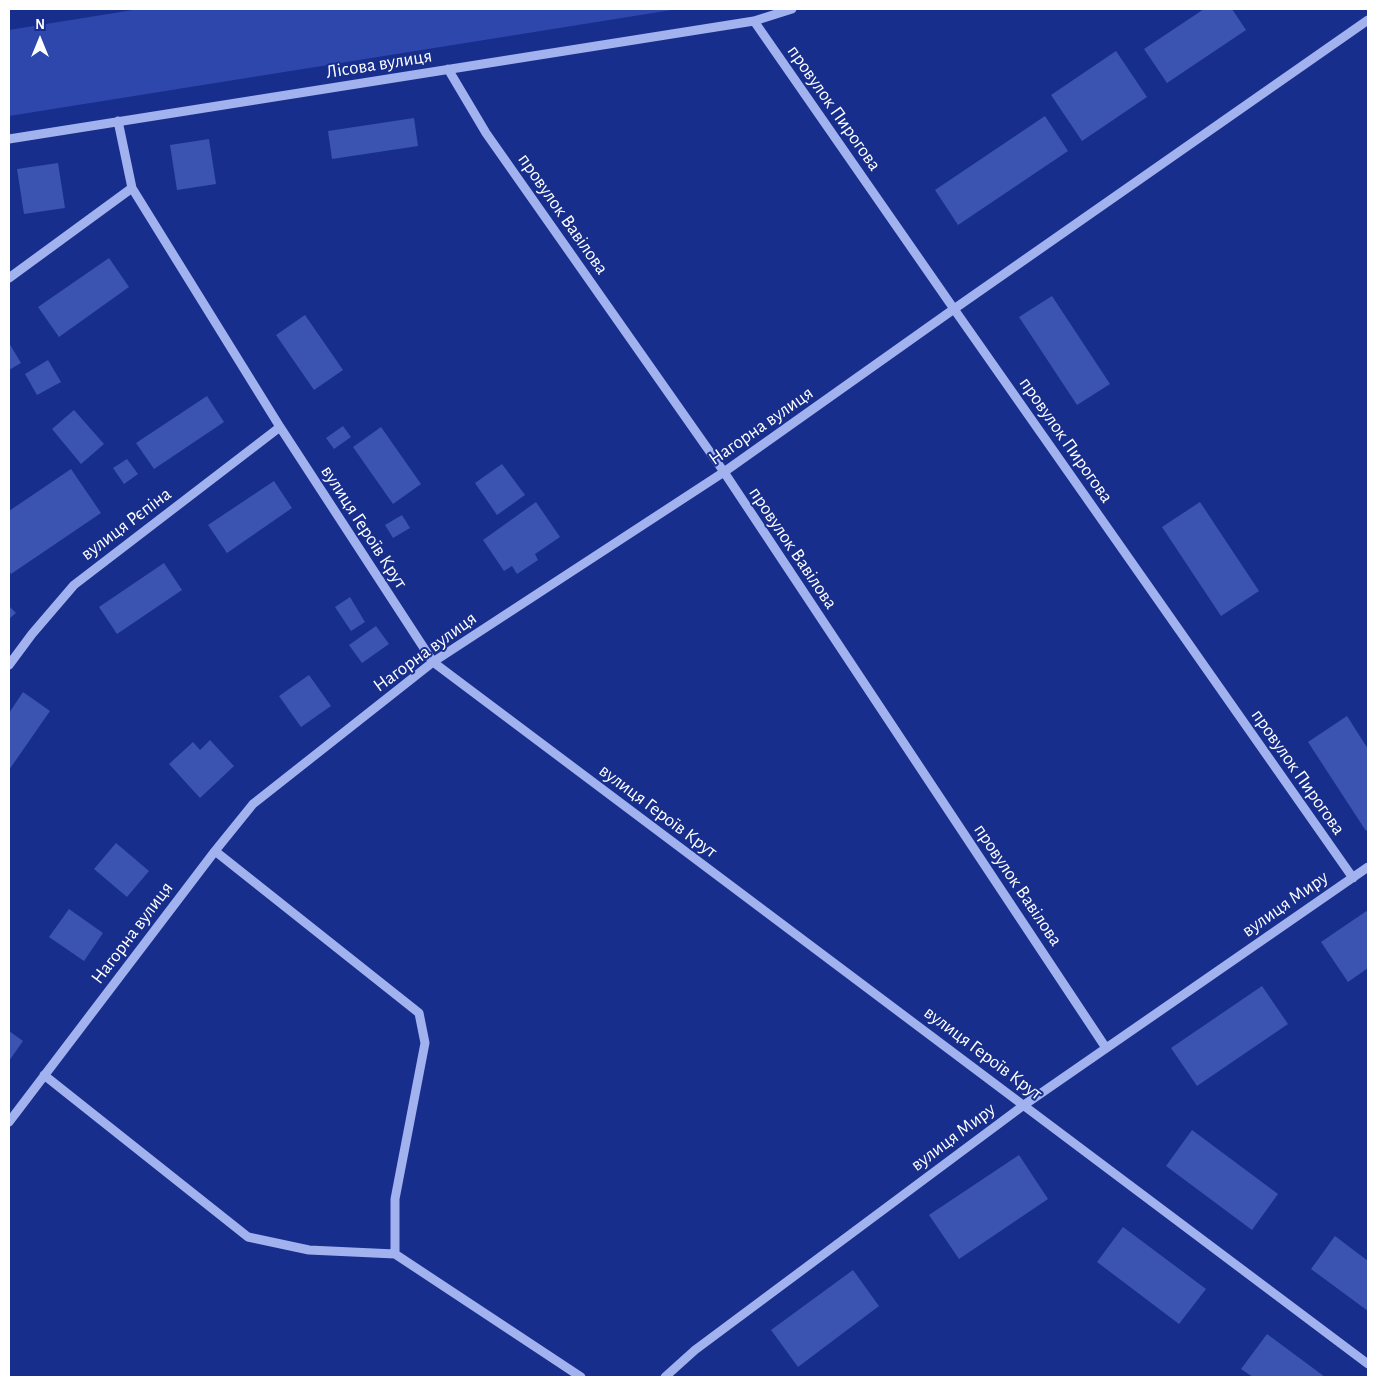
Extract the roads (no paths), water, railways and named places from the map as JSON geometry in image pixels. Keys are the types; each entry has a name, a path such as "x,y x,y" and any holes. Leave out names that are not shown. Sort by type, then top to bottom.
{"street":[{"name":"Лісова вулиця","path":"9,139 754,21 792,9"},
{"name":"Нагорна вулиця","path":"9,1122 215,851 253,804 433,662 724,472 1368,20"},
{"name":"провулок Пирогова","path":"754,21 1353,878"},
{"name":"провулок Вавілова","path":"448,69 486,133 724,472 1106,1048"},
{"name":"вулиця Героїв Крут","path":"118,121 132,188 280,427 433,662 1368,1364"},
{"path":"9,278 132,188"},
{"name":"вулиця Рєпіна","path":"9,665 32,634 74,585 280,427"},
{"path":"215,851 419,1013 424,1043 394,1199 394,1254"},
{"name":"вулиця Миру","path":"665,1377 695,1350 1024,1105 1368,867"},
{"path":"44,1075 248,1237 309,1250 394,1254 581,1377"}]}
